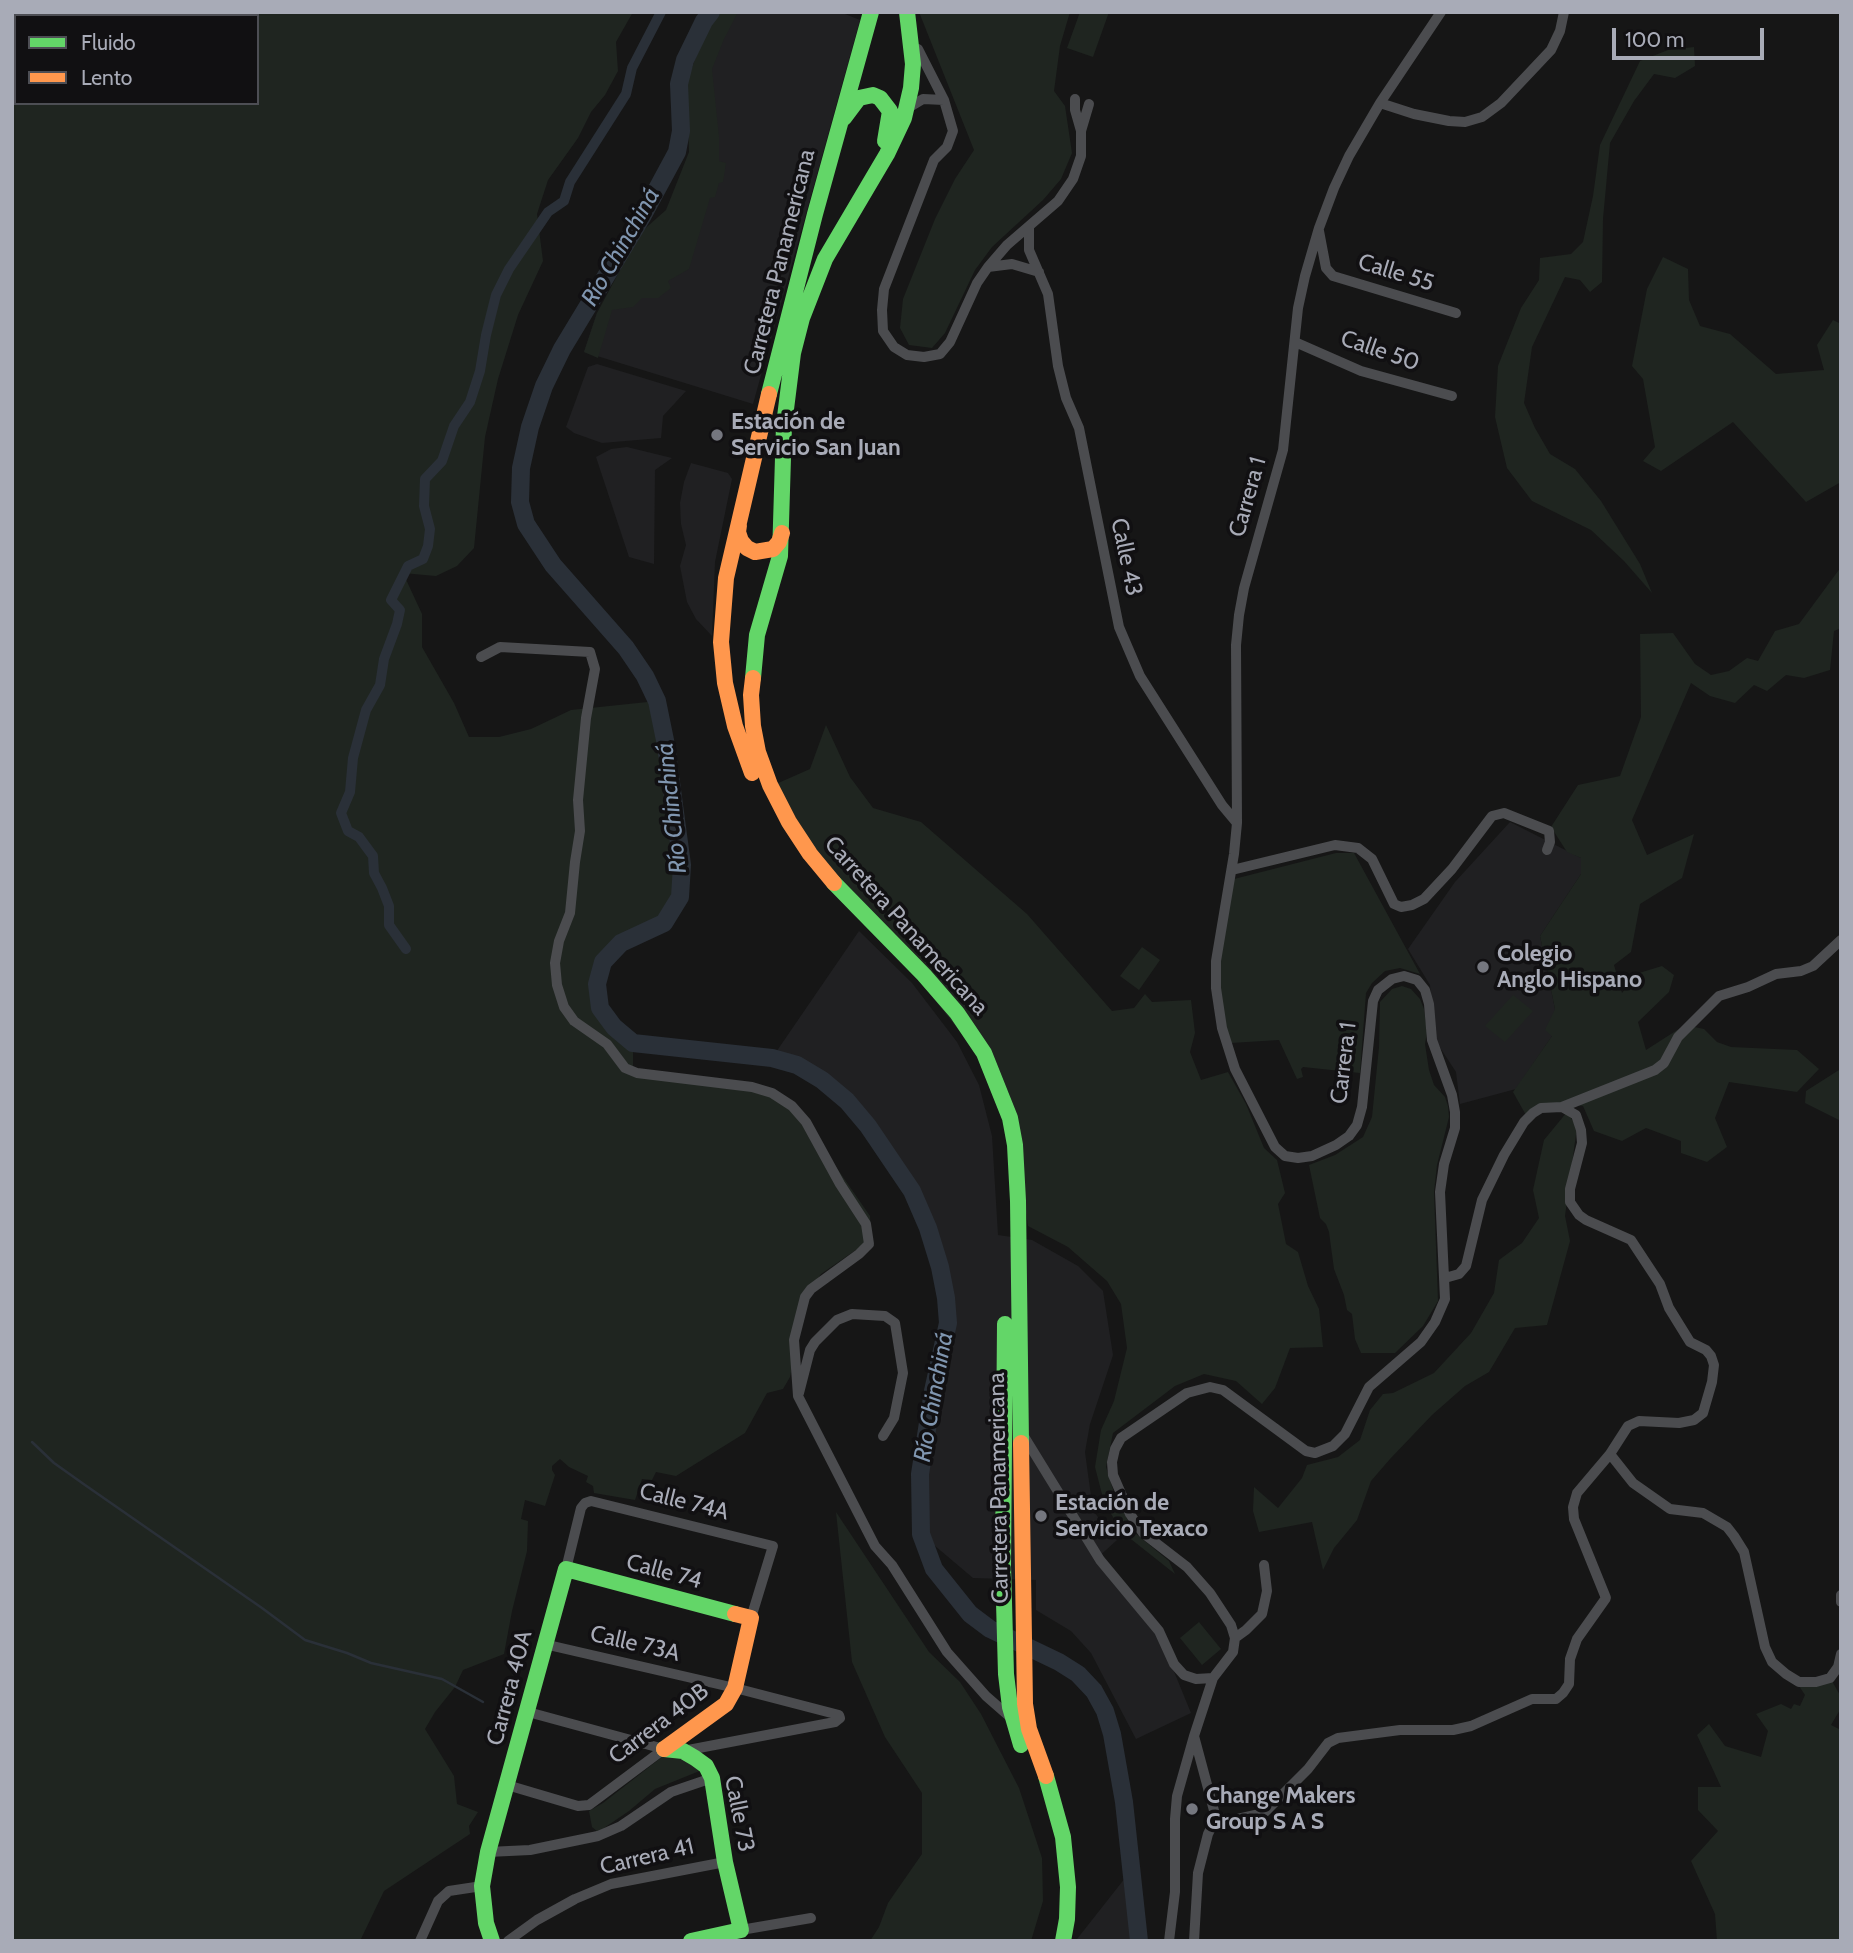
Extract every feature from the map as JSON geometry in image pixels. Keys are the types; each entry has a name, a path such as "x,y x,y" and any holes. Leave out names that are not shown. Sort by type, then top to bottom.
{"main road":[{"name":"Carretera Panamericana","path":"871,12 838,128 753,458 726,578 721,642 725,683 735,726 758,788 778,826 836,901 918,984 948,1020 984,1082 997,1121 1002,1146 1006,1201 1003,1581 1006,1674 1013,1719 1038,1789 1051,1839 1056,1887 1055,1918 1050,1941"},
{"name":"Carretera Panamericana","path":"907,12 913,64 906,110 899,131 825,259 796,341 787,389 782,533 777,573 757,635 751,695 758,752 770,785 789,822 810,854 842,893 924,975 957,1013 984,1053 1010,1118 1015,1145 1018,1201 1025,1704 1029,1730 1050,1786 1063,1837 1068,1887 1063,1941"},
{"path":"838,128 859,98 873,95 886,102 890,111 888,131 876,173"},
{"path":"739,523 740,541 755,552 773,549 782,533"},
{"name":"Calle 74","path":"566,1569 751,1618"},
{"name":"Carrera 40A","path":"492,1941 486,1923 482,1886 488,1852 566,1569"},
{"name":"Carrera 40B","path":"664,1749 726,1704 735,1689 751,1618"},
{"path":"664,1749 683,1751"},
{"name":"Calle 73","path":"683,1751 706,1766 712,1779 725,1862 741,1930"},
{"path":"691,1941 741,1930"}],"street":[{"path":"907,12 925,66 944,100 953,131 951,140 934,160 884,289 883,331 894,347 907,355 924,357 940,354 950,342 977,283 988,267 1007,245 1058,201 1073,179 1081,156 1081,131 1075,99"},
{"name":"Carrera 1","path":"1235,1637 1231,1625 1210,1593 1187,1567 1143,1533 1130,1514 1113,1475 1115,1449 1122,1438 1187,1393 1210,1387 1223,1391 1306,1451 1315,1453 1333,1446 1345,1434 1369,1387 1421,1342 1435,1322 1445,1299 1440,1192 1444,1164 1455,1128 1455,1112 1452,1095 1432,1040 1425,990 1417,980 1404,976 1392,979 1378,990 1373,1000 1362,1107 1357,1125 1349,1136 1336,1145 1311,1156 1297,1158 1285,1156 1275,1147 1235,1069 1222,1028 1216,988 1216,961 1232,870 1237,823 1238,625 1244,588 1283,450 1303,286 1319,228 1349,156 1380,103 1441,12"},
{"path":"1380,103 1449,121 1465,122 1482,117 1501,103 1551,50 1560,32 1564,12"},
{"path":"906,110 923,99 944,100"},
{"path":"1081,131 1089,104"},
{"name":"Calle 43","path":"1029,226 1029,250 1048,294 1058,366 1066,398 1079,428 1119,627 1140,677 1222,805 1237,823"},
{"name":"Calle 55","path":"1319,228 1326,268 1334,276 1456,313"},
{"path":"988,267 1012,264 1039,272"},
{"name":"Calle 50","path":"1295,342 1361,371 1452,396"},
{"path":"481,657 500,647 590,652 595,669 586,718 578,800 580,831 570,913 559,941 555,962 557,985 564,1007 574,1021 607,1044 625,1068 637,1073 752,1087 772,1093 792,1106 806,1122 839,1184 866,1224 869,1244 811,1289 805,1297 794,1340 798,1396 875,1546 892,1565 947,1652 986,1696 1013,1719"},
{"path":"1232,870 1335,845 1358,848 1371,859 1394,904 1401,907 1424,899 1452,869 1492,816 1504,813 1549,831 1547,850"},
{"path":"1445,1278 1459,1274 1466,1266 1482,1200 1524,1122 1541,1108 1570,1111 1655,1070 1664,1063 1678,1037 1719,996 1776,974 1801,971 1813,966 1841,940"},
{"path":"1216,1818 1233,1820 1264,1813 1308,1769 1328,1743 1338,1738 1399,1730 1453,1730 1471,1726 1532,1699 1556,1699 1569,1684 1570,1659 1577,1639 1606,1598 1574,1519 1573,1507 1577,1493 1610,1454 1628,1426 1639,1421 1679,1423 1694,1420 1703,1413 1714,1365 1706,1350 1690,1342 1669,1308 1660,1284 1631,1240 1586,1220 1570,1202 1570,1189 1582,1143 1581,1130 1570,1111"},
{"path":"798,1396 802,1390 810,1350 837,1320 852,1314 885,1316 895,1323 903,1373 894,1418 883,1436"},
{"path":"1021,1431 1100,1560 1159,1631 1174,1664 1184,1675 1196,1679 1213,1678"},
{"path":"1610,1454 1633,1483 1670,1509 1703,1513 1727,1527 1744,1552 1765,1647 1772,1662 1799,1682 1816,1682 1830,1678 1838,1667 1841,1654"},
{"name":"Calle 74A","path":"585,1503 591,1501 773,1546"},
{"name":"Carrera 40A","path":"566,1569 581,1508 585,1503"},
{"name":"Carrera 40B","path":"751,1618 773,1546"},
{"path":"1169,1941 1175,1892 1176,1808 1194,1736 1213,1678 1233,1652 1235,1637 1262,1614 1267,1591 1264,1565"},
{"path":"1841,1595 1841,1602"},
{"name":"Calle 73A","path":"544,1644 839,1715 838,1721 835,1722 683,1751"},
{"path":"528,1712 664,1749"},
{"path":"1194,1736 1216,1818 1208,1834 1198,1873 1194,1941"},
{"name":"Carrera 40B","path":"507,1785 578,1806 589,1805 664,1749"},
{"path":"488,1852 530,1850 598,1836 621,1826 671,1792 712,1779"},
{"name":"Carrera 41","path":"508,1941 547,1914 611,1884 725,1862"},
{"path":"420,1941 438,1901 449,1892 482,1886"},
{"path":"741,1930 811,1918"}],"shaded area":[{"path":"12,12 633,12 616,42 618,71 605,95 591,112 578,138 548,180 537,214 543,261 518,315 498,379 485,437 474,548 457,566 436,576 403,573 422,614 422,647 454,703 469,737 499,737 531,729 571,710 657,701 666,745 682,865 680,897 664,923 621,943 603,962 597,984 600,1008 614,1027 633,1043 633,1072 761,1086 796,1109 870,1216 871,1233 866,1243 821,1274 806,1296 790,1377 783,1389 767,1393 745,1433 676,1476 656,1472 652,1480 642,1479 635,1500 594,1493 593,1486 586,1482 588,1476 569,1467 560,1459 552,1466 555,1475 545,1506 525,1500 521,1519 528,1521 527,1551 504,1654 463,1670 455,1687 425,1729 454,1776 457,1804 478,1812 469,1826 470,1834 384,1891 360,1941 12,1941"},
{"path":"721,12 738,12 712,69 719,161 726,163 723,182 719,183 715,197 710,198 689,269 668,281 671,288 658,298 642,298 633,307 612,310 598,358 584,352 597,313 640,233 666,210 689,152 687,82 703,36"},
{"path":"731,12 840,12 860,20 753,404 584,352 597,313 663,268 682,235 703,71"},
{"path":"919,12 1070,12 1060,46 1054,91 1065,106 1072,153 1061,179 1043,200 992,247 975,270 945,333 932,348 909,345 900,328 903,299 935,219 955,179 974,150"},
{"path":"1080,12 1109,12 1093,57 1067,48"},
{"path":"1694,47 1695,66 1675,78 1654,74 1634,101 1610,143 1603,219 1602,282 1590,292 1580,280 1565,277 1532,347 1524,403 1550,454 1575,469 1601,501 1640,564 1652,593 1624,561 1591,530 1532,501 1507,468 1495,417 1498,366 1521,308 1539,280 1540,258 1571,254 1583,242 1600,145 1640,61 1668,50"},
{"path":"1663,257 1688,269 1689,300 1700,326 1730,334 1776,374 1824,370 1817,345 1833,320 1841,324 1841,482 1806,502 1733,422 1661,471 1643,461 1655,447 1643,379 1632,366 1647,289"},
{"path":"597,364 686,391 663,416 661,438 602,443 574,433 566,427 588,367"},
{"path":"627,447 672,458 655,470 654,564 629,557 596,457 611,449"},
{"path":"691,463 728,473 732,479 715,562 712,636 696,619 687,602 680,566 686,545 680,503"},
{"path":"1841,567 1841,628 1834,631 1830,670 1804,678 1786,675 1767,691 1754,685 1735,703 1710,696 1691,683 1632,820 1647,855 1694,834 1682,878 1640,904 1631,952 1614,965 1622,993 1639,973 1662,966 1674,975 1669,992 1638,1022 1646,1050 1685,1025 1704,1029 1717,1042 1731,1047 1797,1050 1819,1069 1797,1092 1729,1082 1715,1118 1727,1147 1707,1162 1681,1153 1681,1141 1646,1128 1622,1141 1594,1131 1583,1106 1566,1103 1527,1117 1513,1092 1552,1036 1545,1030 1555,1009 1540,936 1581,874 1581,858 1567,852 1551,827 1578,785 1620,776 1641,717 1640,634 1673,633 1695,664 1711,675 1729,671 1747,658 1758,661 1775,631 1799,624"},
{"path":"826,725 850,777 873,808 921,822 1027,914 1112,1011 1134,1008 1145,994 1152,1002 1191,1000 1195,1033 1190,1052 1201,1080 1228,1072 1246,1104 1264,1148 1277,1160 1285,1193 1278,1204 1286,1244 1298,1252 1308,1286 1319,1309 1323,1347 1290,1348 1275,1388 1262,1404 1236,1381 1204,1374 1175,1386 1113,1433 1106,1467 1116,1499 1135,1533 1169,1561 1175,1574 1122,1532 1104,1502 1095,1467 1101,1430 1114,1401 1127,1348 1121,1304 1107,1281 1068,1247 1028,1226 1009,1093 815,850 776,784 810,769"},
{"name":"Colegio Anglo Hispano","path":"1510,822 1581,858 1581,874 1540,936 1555,1009 1552,1036 1516,1089 1460,1104 1456,1072 1435,1040 1430,985 1408,949 1455,882"},
{"path":"1336,853 1354,853 1420,974 1400,968 1385,971 1372,983 1366,993 1360,1073 1303,1067 1303,1077 1297,1079 1279,1040 1231,1043 1220,988 1220,961 1234,879"},
{"path":"859,931 912,983 957,1042 979,1085 992,1136 998,1235 1032,1240 1078,1266 1103,1291 1113,1355 1090,1424 1085,1452 1093,1511 1117,1540 1095,1560 1159,1635 1191,1713 1136,1739 1091,1653 1071,1631 1036,1610 1036,1580 973,1578 921,1534 920,1474 933,1391 948,1323 940,1267 928,1228 912,1191 868,1126 847,1101 822,1080 797,1065 772,1058"},
{"path":"1142,947 1160,960 1139,990 1120,976"},
{"path":"1402,986 1411,989 1424,1009 1429,1070 1434,1085 1445,1097 1448,1106 1449,1117 1437,1165 1434,1192 1438,1301 1423,1326 1395,1353 1361,1353 1355,1339 1352,1314 1347,1310 1334,1269 1329,1232 1320,1218 1309,1165 1335,1155 1363,1137 1372,1117 1379,1047 1380,1002 1392,989"},
{"path":"1513,995 1533,1011 1505,1042 1485,1026"},
{"path":"1839,1070 1841,1121 1805,1103 1806,1091"},
{"path":"1567,1112 1577,1127 1565,1216 1570,1241 1547,1325 1515,1328 1489,1372 1465,1386 1432,1415 1390,1459 1371,1481 1357,1520 1334,1548 1323,1570 1312,1522 1259,1532 1253,1511 1254,1487 1278,1508 1302,1478 1307,1465 1338,1457 1360,1440 1370,1410 1383,1394 1393,1393 1434,1373 1471,1333 1494,1293 1499,1260 1522,1243 1539,1218 1533,1190 1544,1140"},
{"path":"836,1512 929,1652 960,1682 981,1714 1019,1788 1042,1858 1043,1901 1031,1941 870,1941 879,1927 888,1903 922,1854 922,1793 885,1737 852,1662"},
{"path":"1199,1622 1221,1649 1202,1665 1180,1638"},
{"path":"1832,1681 1841,1697 1841,1708 1831,1725 1841,1730 1841,1941 1717,1941 1715,1914 1691,1861 1718,1831 1698,1810 1698,1787 1721,1787 1697,1735 1709,1724 1725,1746 1761,1757 1768,1731 1756,1714 1781,1704 1791,1709 1794,1704 1800,1706 1805,1695 1799,1686"},
{"path":"674,1752 702,1770 655,1789 598,1832 592,1827 589,1811 667,1753"},
{"path":"1133,1868 1139,1941 1076,1941 1077,1939"}],"waterway":[{"path":"406,949 389,925 389,906 374,873 373,856 359,837 348,831 341,813 350,792 353,758 366,710 380,685 384,659 397,624 400,610 391,600 408,566 423,559 428,546 430,529 424,506 425,479 442,461 454,426 470,402 480,371 496,295 509,269 548,212 564,201 570,182 626,94 632,68 661,12"},
{"name":"Río Chinchiná","path":"711,12 685,60 679,84 681,131 677,152 643,215 562,349 544,386 530,427 521,468 520,502 526,524 553,565 626,648 645,676 657,701 666,745 682,865 680,897 664,923 621,943 603,962 597,984 600,1008 614,1027 633,1043 772,1058 797,1065 822,1080 847,1101 868,1126 912,1191 928,1228 940,1267 948,1323 933,1391 920,1474 921,1534 934,1569 970,1614 990,1629 1078,1674 1094,1691 1105,1711 1112,1734 1124,1802 1139,1941"},
{"path":"32,1442 54,1463 305,1640 371,1663 442,1679 483,1702"}],"traffic: fast":[{"path":"769,394 871,12"},
{"path":"753,678 757,635 780,556 784,425 793,353 802,318 825,259 887,154 904,118 913,64 907,12"},
{"path":"844,118 859,98 873,95 880,98 890,111 885,141"},
{"path":"834,883 924,975 957,1013 984,1053 1010,1118 1015,1145 1018,1201 1021,1443"},
{"path":"1005,1324 1003,1566 1006,1674 1010,1707 1021,1745"},
{"path":"492,1941 486,1923 482,1886 488,1852 566,1569 735,1614"},
{"path":"664,1749 683,1751 695,1758 706,1766 712,1778 725,1862 741,1930 691,1941"},
{"path":"1046,1776 1063,1837 1068,1887 1063,1941"}],"traffic: slow":[{"path":"752,773 735,726 725,683 721,642 726,578 769,394"},
{"path":"739,525 741,541 755,552 773,549 782,533"},
{"path":"753,678 753,726 758,752 770,785 789,822 834,883"},
{"path":"1021,1443 1025,1704 1029,1729 1046,1776"},
{"path":"664,1749 726,1704 735,1688 751,1618 735,1614"}],"place":[{"name":"Estación de Servicio San Juan","path":"717,435"},
{"name":"Colegio Anglo Hispano","path":"1483,967"},
{"name":"Estación de Servicio Texaco","path":"1041,1516"},
{"name":"Change Makers Group S A S","path":"1192,1809"}]}
